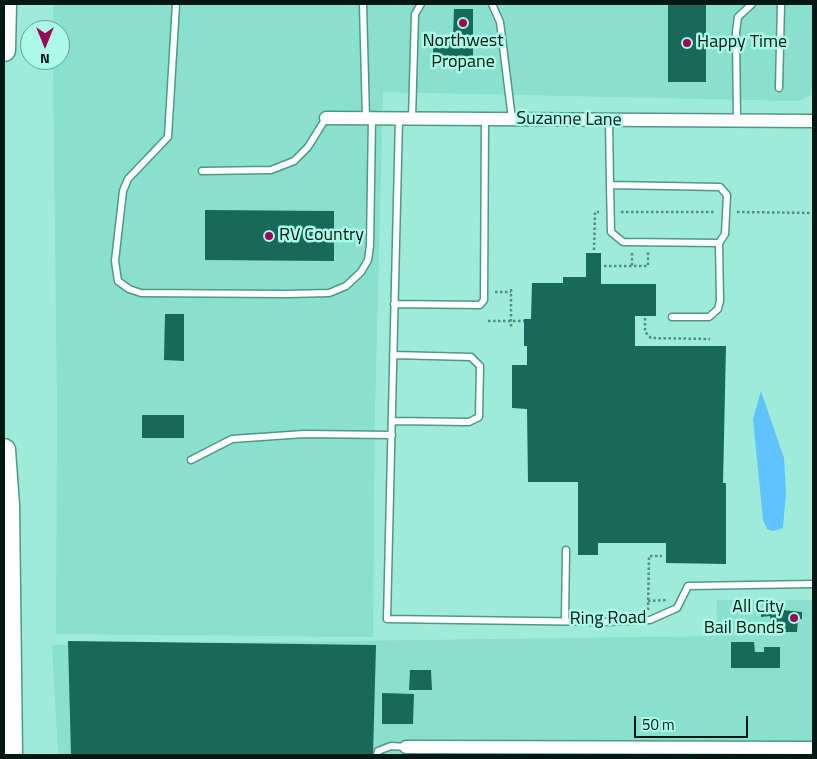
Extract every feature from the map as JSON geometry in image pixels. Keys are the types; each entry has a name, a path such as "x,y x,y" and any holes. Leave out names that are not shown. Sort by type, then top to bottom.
{"highway":[{"path":"4,50 5,4"},
{"path":"4,450 8,505 11,755"}],"street":[{"name":"Suzanne Lane","path":"326,118 813,122"},
{"path":"406,747 775,752 813,748"}],"lane":[{"path":"176,4 168,137 128,179 123,191 115,261 118,281 129,289 141,293 329,293 346,286 361,272 368,260 370,246 369,118 363,4"},
{"path":"412,118 415,14 421,4"},
{"path":"492,4 500,22 512,119"},
{"path":"737,121 736,32 738,17 752,4"},
{"path":"779,88 781,4"},
{"path":"202,171 271,170 294,161 308,148 326,118"},
{"path":"191,460 232,439 304,434 392,436 399,118"},
{"path":"394,304 480,305 484,300 485,119"},
{"path":"609,120 611,232 623,242 719,243"},
{"path":"610,185 720,187 727,195 725,234 719,243 720,301 718,309 709,316 672,317"},
{"path":"392,421 469,422 479,417 480,366 471,357 393,354"},
{"name":"Ring Road","path":"392,436 388,619 605,622 650,620 677,608 688,586 813,584"},
{"path":"565,620 566,550"},
{"path":"377,755 378,751 391,746 406,747"}],"path":[{"path":"594,250 595,212 599,212"},
{"path":"618,212 717,212"},
{"path":"737,212 813,213"},
{"path":"632,251 632,266"},
{"path":"604,266 648,266 648,252"},
{"path":"494,292 511,290 511,327"},
{"path":"645,318 645,332 651,338 710,339"},
{"path":"488,321 524,321"},
{"path":"656,617 648,616 649,556 662,556"},
{"path":"648,601 668,600"}],"shaded area":[{"path":"53,4 813,4 813,94 798,101 383,92 375,411 373,637 56,634 57,408 53,70 70,70 70,20 53,20"},
{"path":"717,600 813,600 813,755 58,755 52,645 716,636"}],"water":[{"path":"761,391 784,458 786,492 783,528 773,531 767,529 763,520 753,419"}],"building":[{"name":"Happy Time","path":"668,4 706,4 706,82 668,82"},
{"name":"Northwest Propane","path":"454,9 473,9 473,58 433,57 433,38 453,38"},
{"name":"RV Country","path":"205,210 334,211 334,261 205,260"},
{"path":"586,253 601,253 601,284 656,284 656,316 635,316 635,346 726,346 723,483 726,483 726,564 666,563 666,543 598,543 598,555 578,555 578,482 528,482 527,409 512,408 512,365 527,365 527,346 524,346 524,319 531,319 532,283 563,283 563,277 586,277"},
{"path":"165,314 184,314 184,361 164,360"},
{"path":"142,415 184,415 184,438 142,438"},
{"path":"773,609 802,612 802,619 798,619 797,632 772,632 770,616 761,617 761,610 773,611"},
{"path":"68,641 376,645 373,755 71,755"},
{"path":"731,642 754,642 755,652 764,652 764,647 780,647 780,668 731,668"},
{"path":"410,670 431,670 432,690 409,690"},
{"path":"382,693 414,694 413,724 382,724"}],"place":[{"name":"Northwest Propane","path":"463,23"},
{"name":"Happy Time","path":"687,43"},
{"name":"RV Country","path":"269,236"},
{"name":"All City Bail Bonds","path":"794,618"}]}
